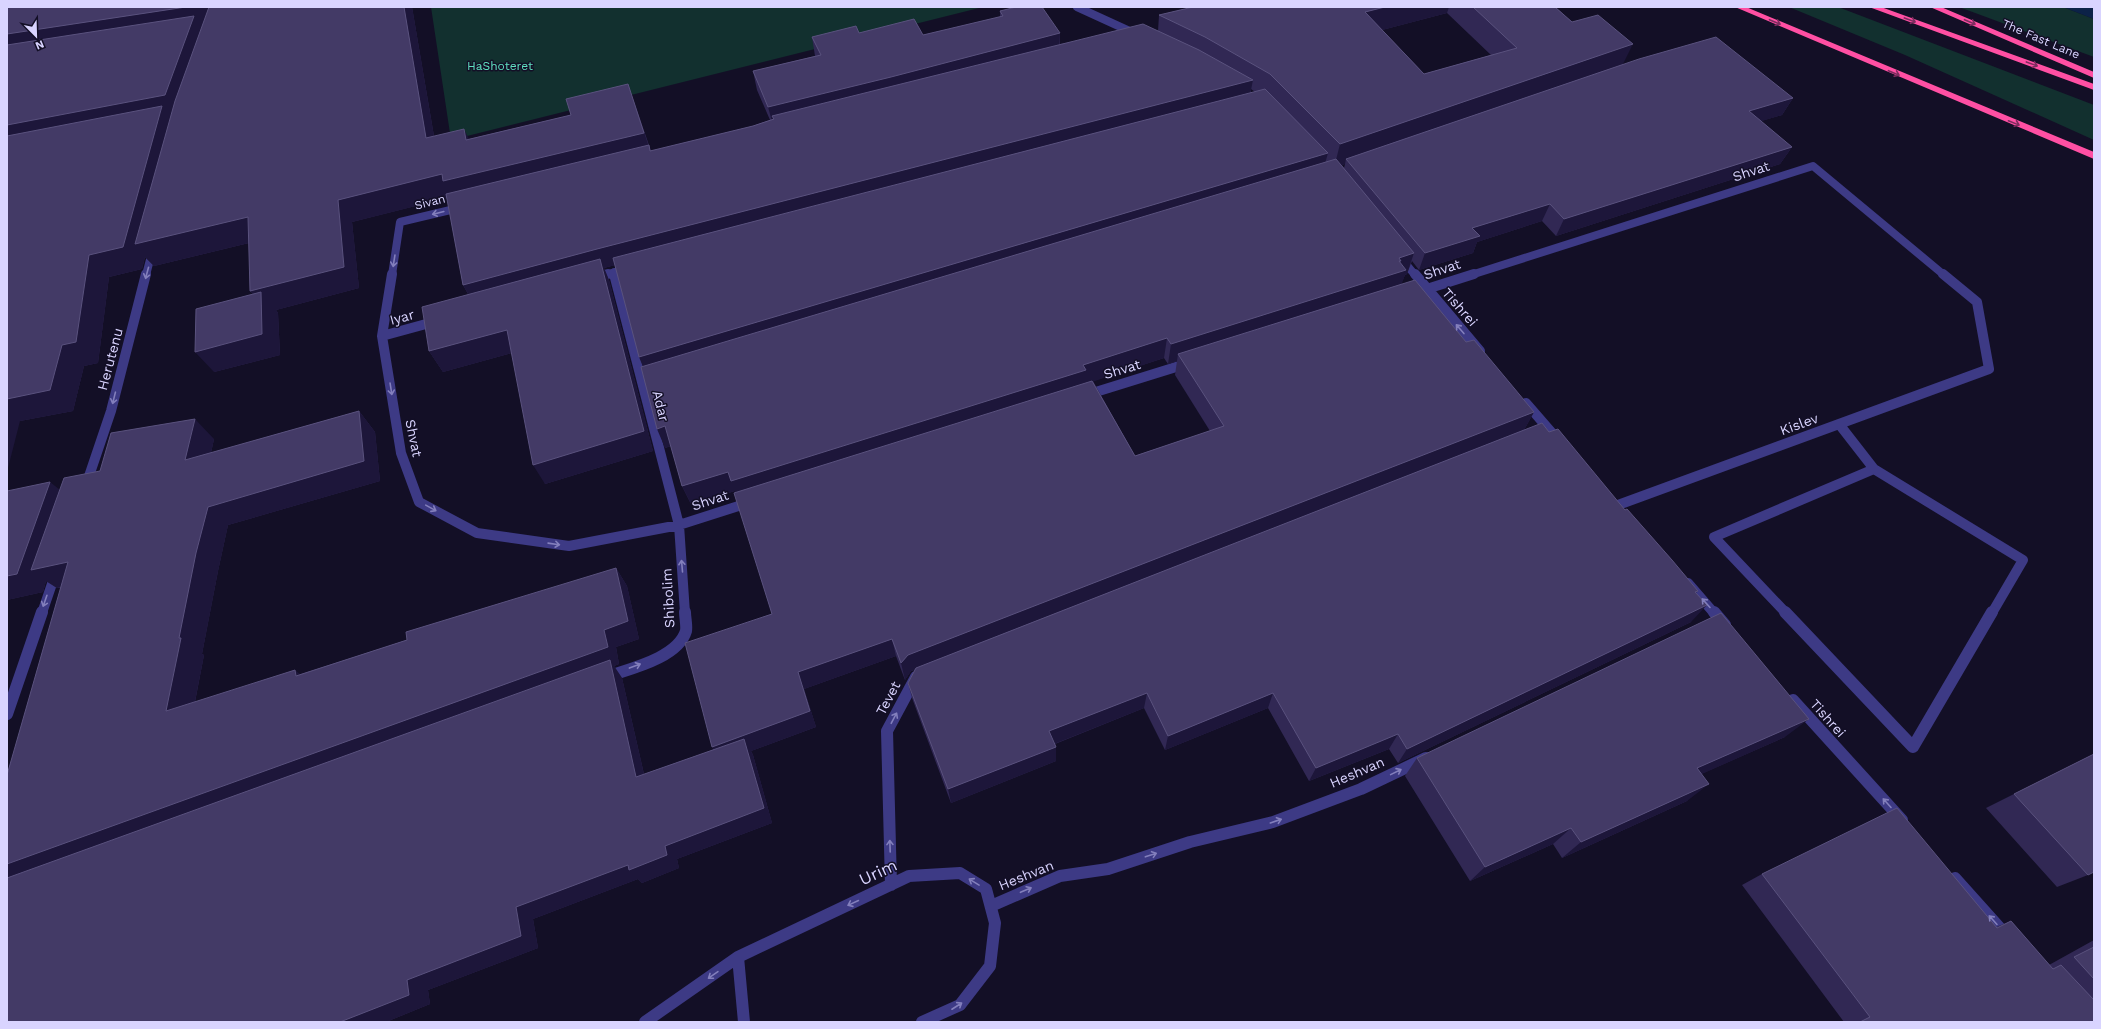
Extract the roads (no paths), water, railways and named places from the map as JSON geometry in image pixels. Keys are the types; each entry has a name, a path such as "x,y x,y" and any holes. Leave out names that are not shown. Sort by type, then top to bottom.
{"highway":[{"path":"1739,7 2094,156"},
{"path":"1873,7 2094,87"},
{"name":"The Fast Lane","path":"1934,7 2094,75"}],"street":[{"path":"1078,7 1144,37 1126,40"},
{"name":"Shvat","path":"1403,296 1813,166 1977,302 1989,369"},
{"name":"Sivan","path":"400,222 469,205"},
{"name":"Shvat","path":"400,222 382,336 401,453 419,502 477,534 569,546 678,525 762,499"},
{"name":"Herutenu","path":"83,493 112,411 156,235"},
{"name":"Tishrei","path":"1397,253 1487,359"},
{"path":"584,280 636,266"},
{"path":"614,272 642,382"},
{"name":"Iyar","path":"382,336 450,317"},
{"name":"Shvat","path":"1080,397 1200,360"},
{"name":"Kislev","path":"1618,505 1989,369"},
{"name":"Adar","path":"664,375 642,382 678,525"},
{"path":"1518,394 1545,431 1564,447"},
{"path":"1839,424 1874,469 2023,560 1913,747 1714,537 1874,469"},
{"name":"Shibolim","path":"594,681 661,656 673,650 683,640 686,620 678,525"},
{"path":"7,714 9,700 60,559"},
{"path":"1681,576 1734,635"},
{"path":"1704,624 1718,618"},
{"name":"Tevet","path":"892,885 887,731 914,678 929,672"},
{"name":"Tishrei","path":"1787,694 1910,828"},
{"name":"Heshvan","path":"990,906 1060,876 1108,869 1190,842 1273,822 1361,789 1439,751"},
{"path":"1947,870 2016,946"},
{"name":"Urim","path":"645,1022 738,957 909,876 960,873 986,889 995,923 990,966 960,1005 922,1022"},
{"path":"738,957 744,1022"}],"water":[{"path":"2063,7 2094,7 2094,19"}],"park label":[{"name":"HaShoteret","path":"500,66"}]}
